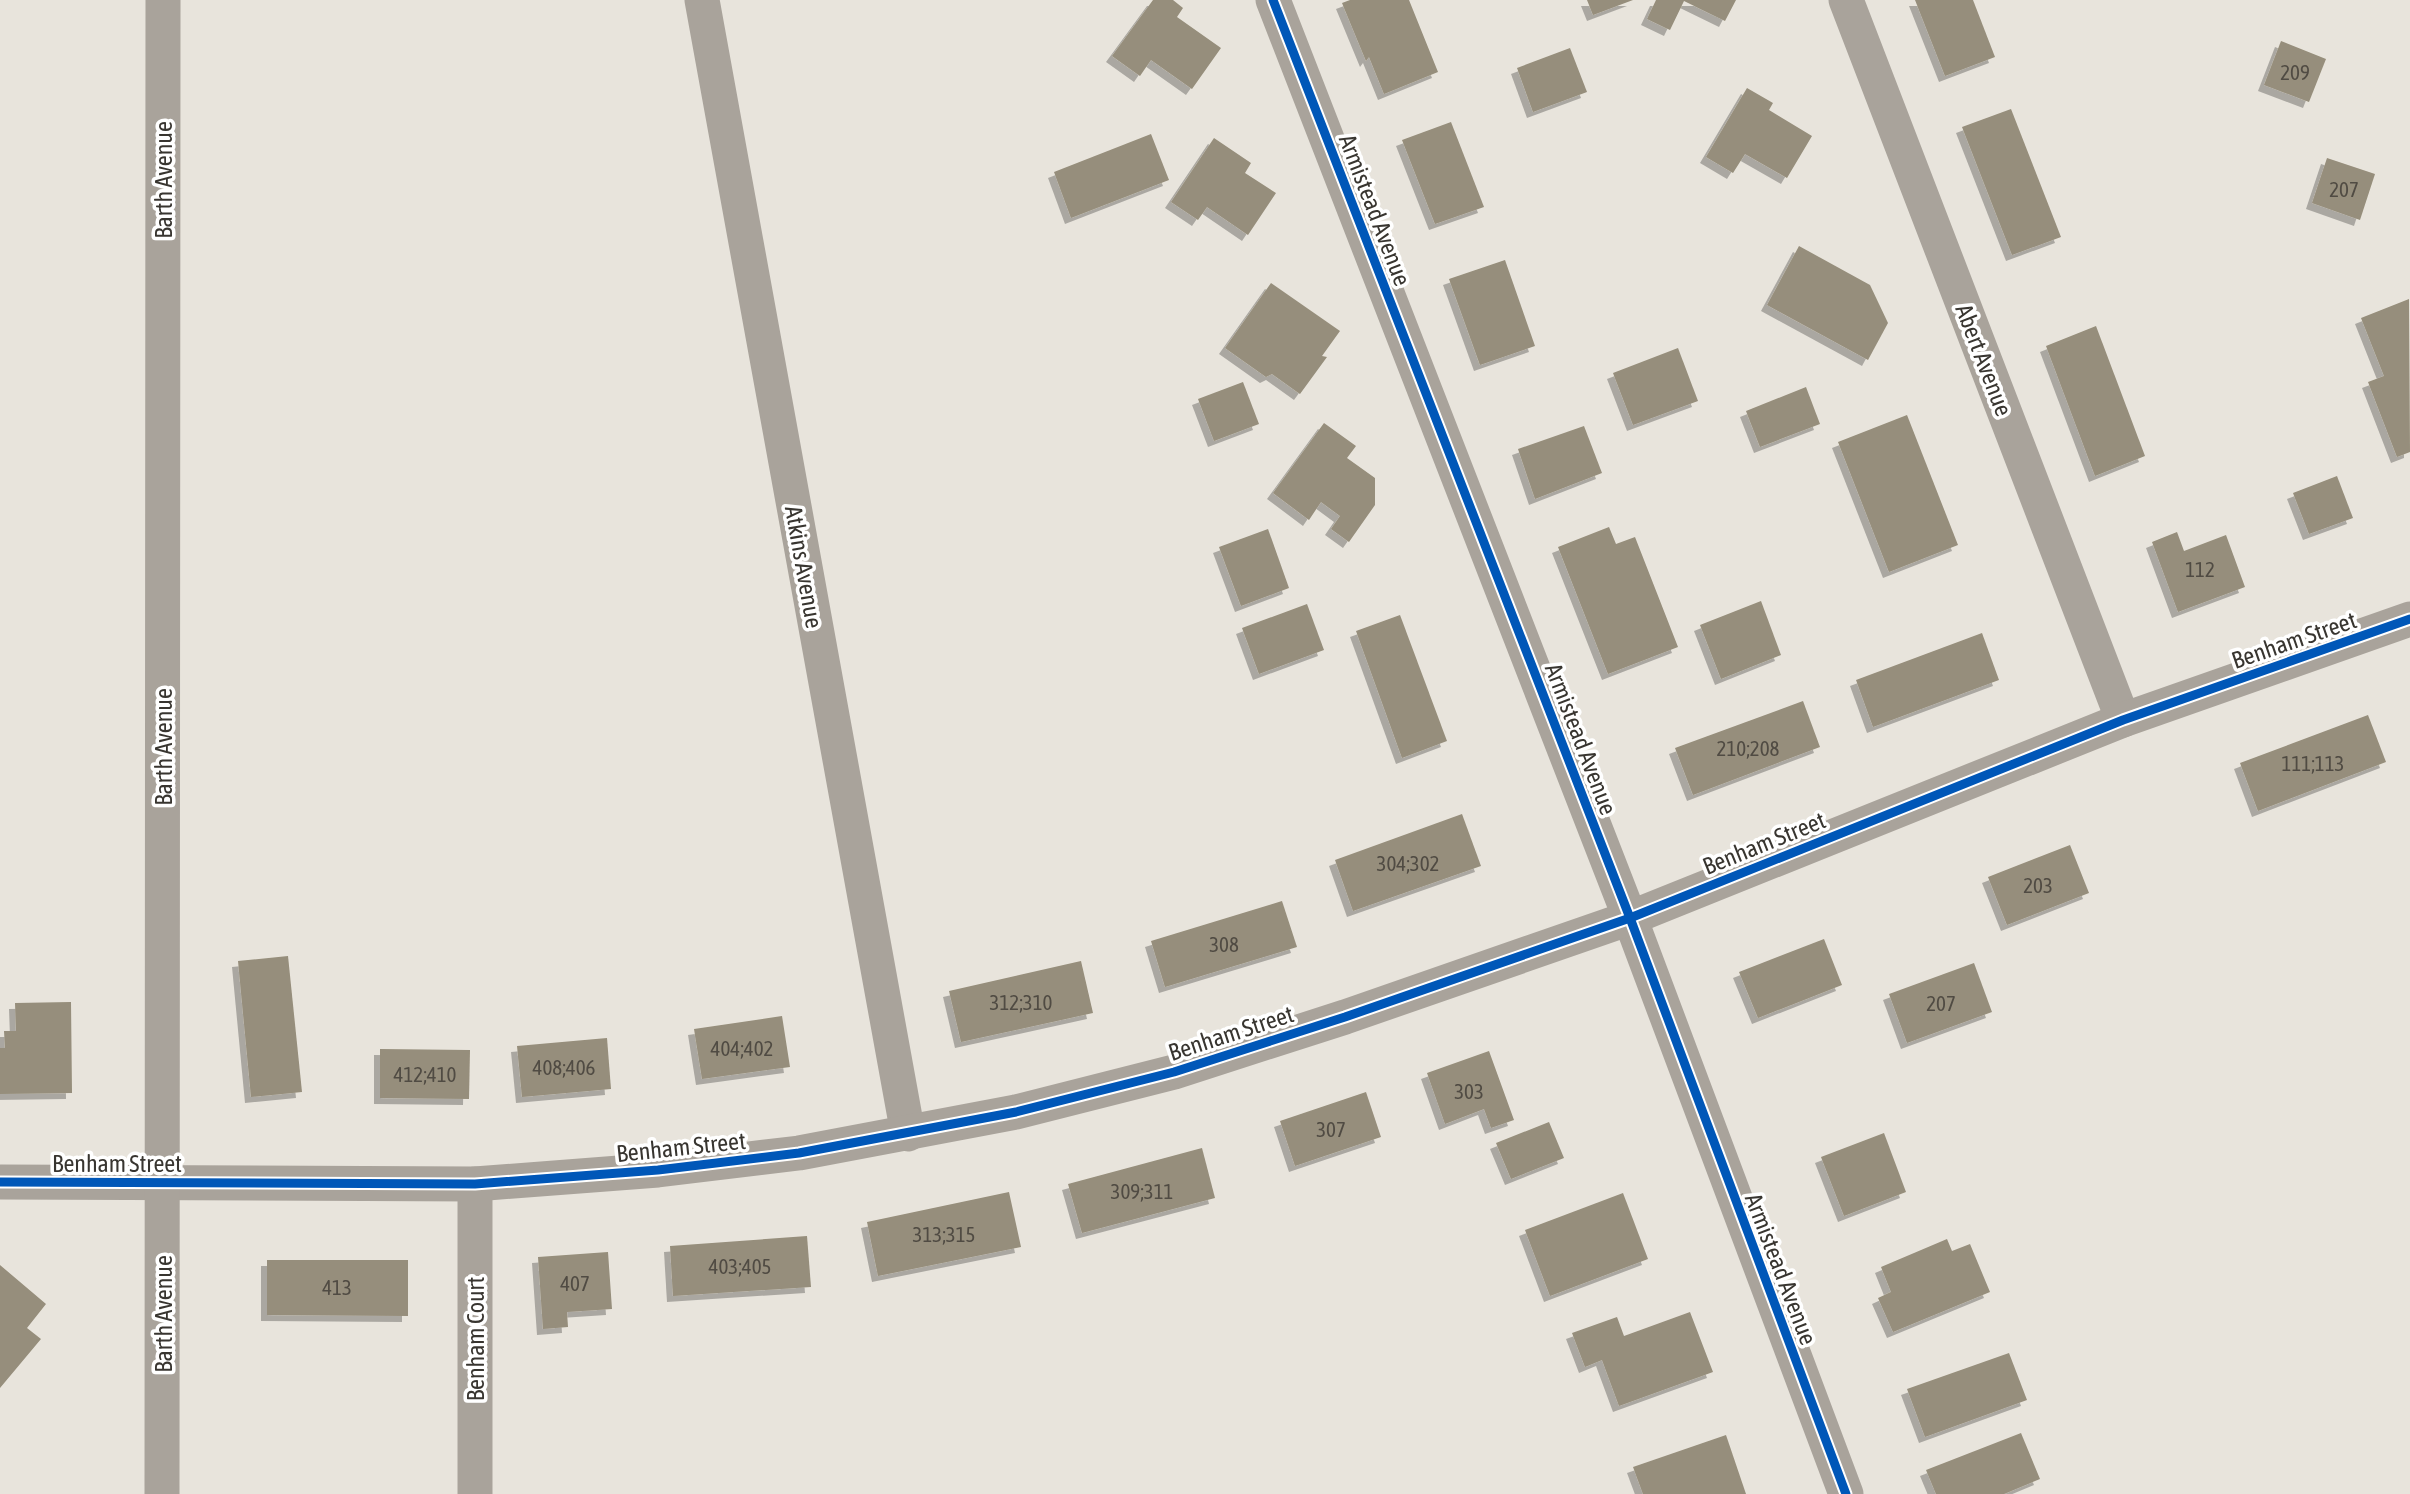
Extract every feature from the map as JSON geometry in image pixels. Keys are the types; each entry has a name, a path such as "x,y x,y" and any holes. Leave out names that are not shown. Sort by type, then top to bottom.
{"street":[{"name":"Barth Avenue","path":"162,1494 163,0"},
{"name":"Atkins Avenue","path":"702,0 908,1134"},
{"name":"Armistead Avenue","path":"1273,0 1630,918 1846,1494"},
{"name":"Abert Avenue","path":"1846,0 2123,720"},
{"name":"Benham Street","path":"0,1182 475,1184 658,1170 799,1153 1016,1112 1174,1072 1345,1017 1630,918 2123,720 2410,619"},
{"name":"Benham Court","path":"475,1184 475,1494"}],"building":[{"path":"1153,0 1173,0 1183,8 1177,17 1221,48 1192,89 1151,60 1140,76 1112,56"},
{"path":"1350,0 1409,0 1438,72 1384,94 1369,57 1366,61 1342,3"},
{"path":"1587,0 1633,0 1593,15"},
{"path":"1656,0 1736,0 1725,21 1684,1 1670,30 1647,19"},
{"path":"1915,0 1973,0 1995,57 1945,76"},
{"path":"2281,41 2326,59 2309,102 2264,85"},
{"path":"1570,48 1587,92 1533,112 1517,68"},
{"path":"1747,88 1773,103 1769,110 1812,136 1787,178 1745,154 1733,173 1706,157"},
{"path":"2011,109 2061,237 2012,255 1962,127"},
{"path":"1451,122 1484,207 1435,224 1402,140"},
{"path":"1151,134 1169,180 1071,218 1054,172"},
{"path":"1214,138 1251,163 1245,173 1276,193 1248,235 1207,207 1198,220 1171,202"},
{"path":"2327,158 2375,174 2360,220 2312,203"},
{"path":"1799,246 1870,285 1888,323 1868,360 1767,305"},
{"path":"1505,260 1535,346 1480,365 1449,279"},
{"path":"1271,283 1340,331 1322,356 1327,357 1300,394 1272,374 1266,377 1225,348"},
{"path":"2409,299 2410,452 2397,457 2368,382 2384,376 2361,318"},
{"path":"2096,326 2145,456 2095,476 2046,346"},
{"path":"1678,348 1698,401 1633,425 1613,373"},
{"path":"1243,382 1259,424 1214,441 1198,399"},
{"path":"1806,387 1820,424 1760,447 1746,411"},
{"path":"1907,415 1958,545 1889,572 1838,442"},
{"path":"1324,423 1356,446 1347,458 1375,478 1375,505 1349,542 1331,529 1340,516 1321,502 1309,520 1273,493"},
{"path":"1584,426 1602,473 1535,499 1518,449"},
{"path":"2337,476 2353,518 2309,534 2293,493"},
{"path":"1609,527 1616,544 1635,537 1678,647 1608,674 1558,547"},
{"path":"1268,529 1289,588 1241,606 1219,547"},
{"path":"2177,532 2184,551 2226,535 2245,587 2178,612 2152,542"},
{"path":"1761,601 1781,655 1721,679 1700,625"},
{"path":"1307,604 1324,650 1259,674 1242,628"},
{"path":"1400,615 1447,741 1402,758 1356,631"},
{"path":"1982,633 1999,680 1873,727 1856,680"},
{"path":"1803,701 1820,747 1693,795 1675,748"},
{"path":"2368,715 2386,762 2258,811 2240,763"},
{"path":"1462,814 1481,866 1353,911 1335,860"},
{"path":"2070,845 2089,893 2007,925 1988,877"},
{"path":"1282,901 1297,947 1165,987 1151,941"},
{"path":"1824,939 1842,985 1758,1018 1739,972"},
{"path":"288,956 302,1092 251,1097 238,961"},
{"path":"1081,961 1093,1013 961,1042 949,991"},
{"path":"1974,963 1992,1012 1907,1043 1889,994"},
{"path":"71,1002 72,1093 0,1094 0,1048 5,1048 4,1031 16,1031 15,1003"},
{"path":"782,1016 790,1067 702,1079 694,1029"},
{"path":"607,1038 611,1089 522,1097 517,1046"},
{"path":"380,1049 470,1050 469,1099 380,1098"},
{"path":"1489,1051 1514,1120 1491,1128 1484,1109 1445,1124 1427,1073"},
{"path":"1366,1092 1381,1137 1295,1166 1280,1121"},
{"path":"1549,1122 1564,1158 1511,1179 1496,1143"},
{"path":"1884,1133 1906,1192 1844,1216 1821,1157"},
{"path":"1202,1148 1215,1198 1082,1233 1068,1184"},
{"path":"1009,1192 1021,1247 878,1276 867,1222"},
{"path":"1623,1193 1648,1259 1550,1296 1525,1230"},
{"path":"807,1236 811,1287 673,1296 670,1246"},
{"path":"1947,1239 1952,1251 1970,1244 1990,1292 1893,1332 1878,1298 1891,1292 1881,1267"},
{"path":"608,1252 612,1309 567,1312 568,1327 543,1329 538,1257"},
{"path":"267,1260 408,1260 408,1316 267,1315"},
{"path":"0,1265 46,1304 27,1328 41,1339 0,1388"},
{"path":"1690,1312 1713,1372 1619,1406 1602,1360 1585,1367 1572,1333 1617,1317 1624,1336"},
{"path":"2009,1353 2027,1400 1925,1437 1907,1389"},
{"path":"2021,1433 2040,1479 2004,1494 1936,1494 1926,1470"},
{"path":"1726,1435 1746,1494 1643,1494 1633,1467"}],"cycle path":[{"path":"1273,0 1630,918 1846,1494"},
{"path":"0,1182 475,1184 658,1170 799,1153 1016,1112 1174,1072 1345,1017 1630,918 2123,720 2410,619"}]}
